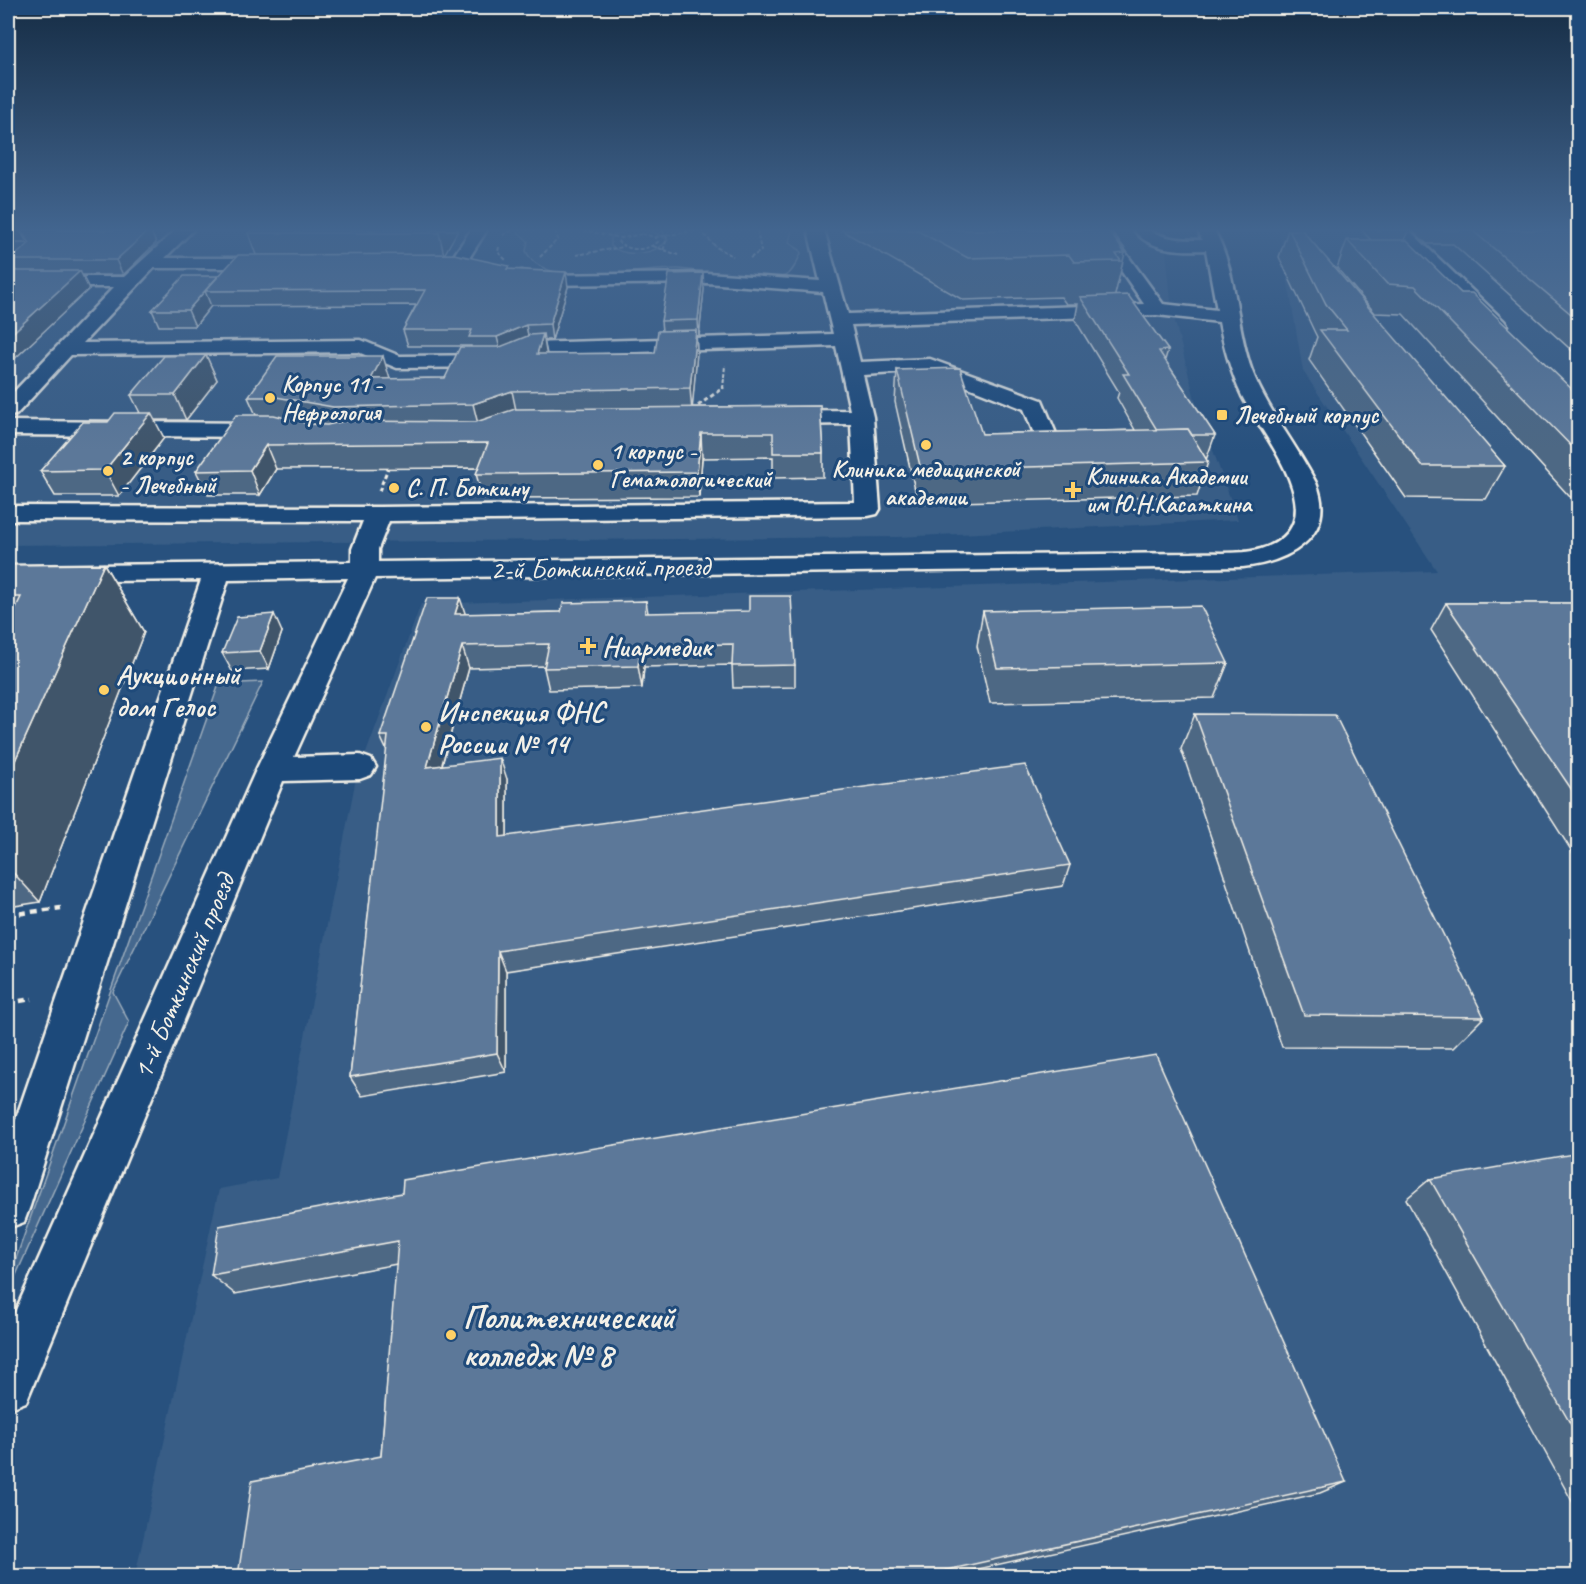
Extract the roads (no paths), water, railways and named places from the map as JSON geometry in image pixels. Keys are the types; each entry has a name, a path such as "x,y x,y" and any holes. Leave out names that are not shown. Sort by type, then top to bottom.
{"street":[{"path":"8,410 108,304"},
{"path":"8,513 378,504 868,509 862,417 835,304"},
{"path":"1153,304 1157,309"},
{"path":"64,350 361,346 397,362 505,361 530,349 725,344 842,330 1157,309 1228,317 1226,304"},
{"path":"1475,304 1510,338"},
{"name":"2-й Боткинский проезд","path":"8,574 1247,559 1278,552 1298,535 1310,515 1309,499 1303,480 1254,399 1242,371 1228,317"},
{"path":"851,369 930,365 1034,405 1050,448"},
{"path":"760,419 862,417"},
{"path":"8,428 285,430"},
{"path":"365,571 365,549 378,504"},
{"name":"1-й Боткинский проезд","path":"8,1384 272,770 365,571"},
{"path":"8,1206 217,572"},
{"path":"272,770 360,767"}],"place":[{"name":"Корпус 11 - Нефрология","path":"270,398"},
{"name":"Лечебный корпус","path":"1222,415"},
{"name":"Клиника медицинской академии","path":"926,445"},
{"name":"1 корпус - Гематологический","path":"598,465"},
{"name":"2 корпус - Лечебный","path":"108,471"},
{"name":"С. П. Боткину","path":"394,488"},
{"name":"Клиника Академии им Ю.Н.Касаткина","path":"1073,490"},
{"name":"Ниармедик","path":"588,646"},
{"name":"Аукционный дом Гелос","path":"104,690"},
{"name":"Инспекция ФНС России № 14","path":"426,727"},
{"name":"Политехнический колледж № 8","path":"451,1335"}]}
